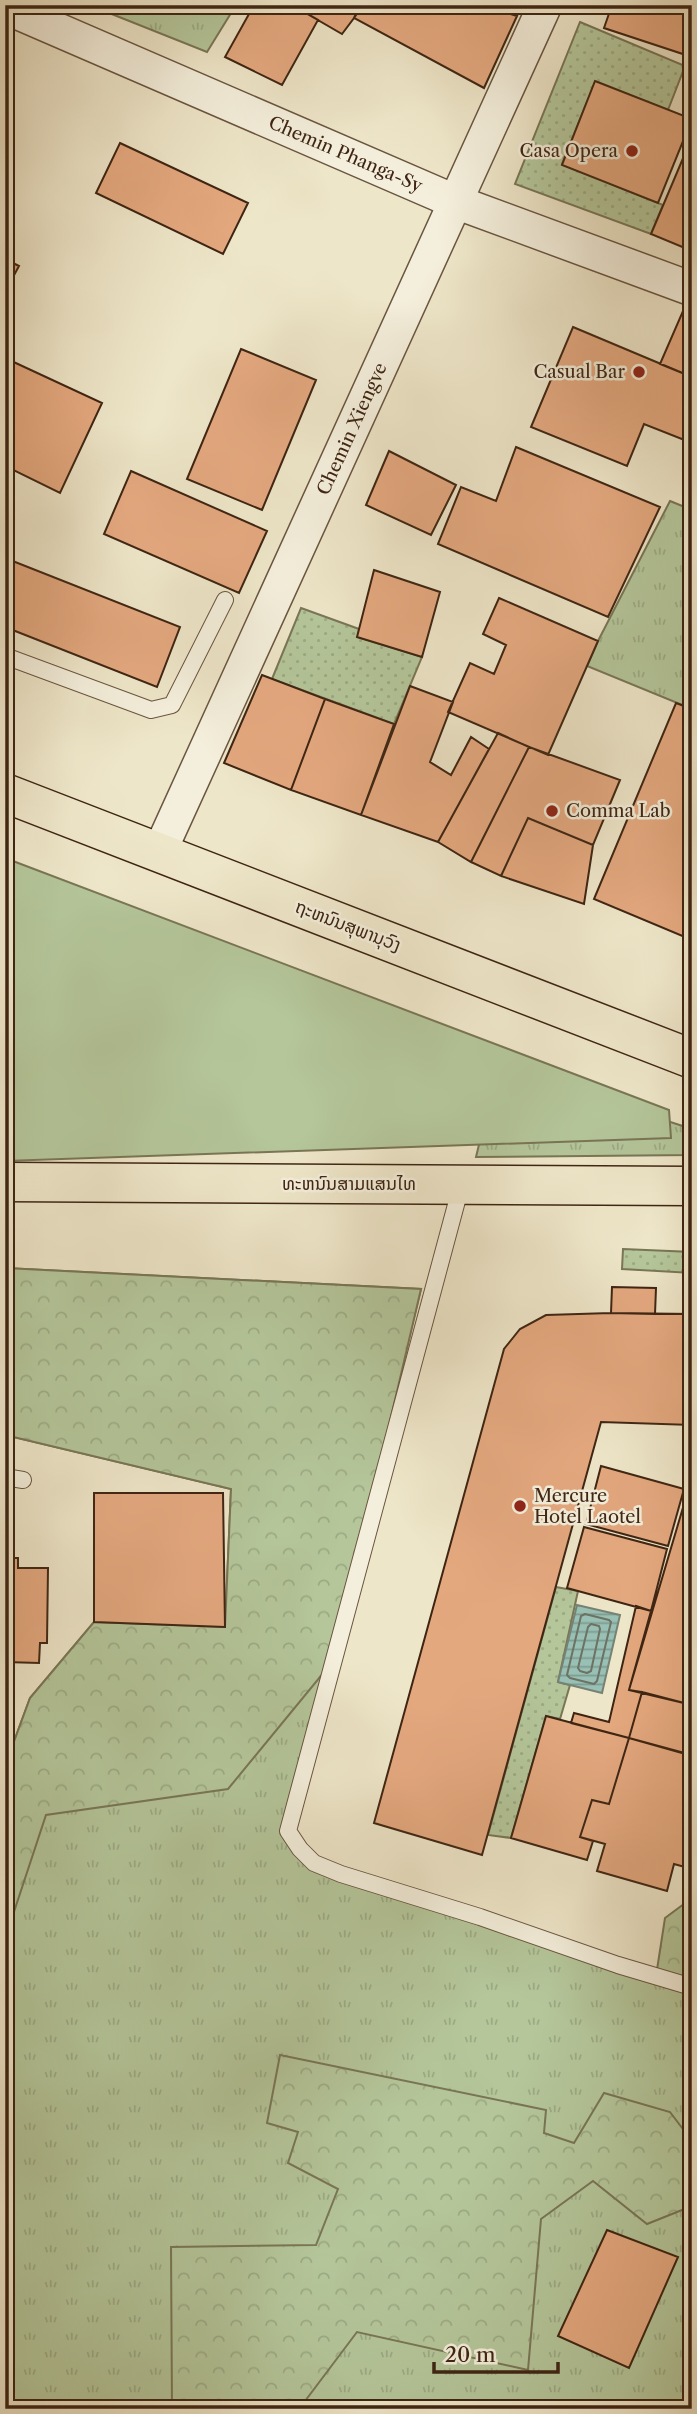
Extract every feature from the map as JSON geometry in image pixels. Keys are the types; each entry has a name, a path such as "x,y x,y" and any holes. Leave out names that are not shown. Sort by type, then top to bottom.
{"highway":[{"name":"ຖະຫນົນສຸພານຸວົງ","path":"5,793 692,1059"},
{"name":"ທະຫນົນສາມແສນໄທ","path":"5,1182 692,1186"}],"street":[{"name":"Chemin Xiengve","path":"159,853 545,5"},
{"name":"Chemin Phanga-Sy","path":"5,7 456,201 692,289"}],"lane":[{"path":"5,656 151,710 172,705 225,600"},
{"path":"461,1184 288,1831 314,1863 341,1874 692,1987"},
{"path":"5,1477 23,1480"}],"green space":[{"path":"89,5 236,5 207,52"},
{"path":"580,22 685,66 668,110 595,82 562,164 663,205 651,234 515,184"},
{"path":"670,501 692,510 692,709 587,666"},
{"path":"301,608 359,629 358,637 422,657 394,724 272,679"},
{"path":"5,858 669,1110 671,1138 5,1161"},
{"path":"498,1066 692,1129 692,1155 476,1157"},
{"path":"623,1249 692,1252 692,1273 622,1269"},
{"path":"5,1268 421,1289 288,1831 314,1863 692,1987 692,2409 5,2409 5,1766 30,1698 94,1622 225,1627 231,1489 5,1435"},
{"path":"5,1268 421,1289 334,1660 228,1789 46,1815 5,1939 5,1766 30,1698 94,1622 225,1627 231,1489 5,1435"},
{"path":"556,1587 578,1591 558,1682 570,1685 560,1719 546,1716 511,1838 488,1835"},
{"path":"692,1898 692,1987 656,1976 665,1918"},
{"path":"280,2055 546,2110 544,2133 574,2143 604,2093 670,2112 692,2141 692,2206 647,2224 593,2181 541,2219 528,2370 357,2332 299,2409 172,2409 171,2247 316,2245 338,2189 288,2163 298,2132 267,2123"}],"water":[{"path":"577,1605 620,1615 602,1693 558,1682"}],"building":[{"path":"254,5 292,5 318,20 282,85 225,57"},
{"path":"292,5 360,5 342,34"},
{"path":"363,5 482,5 517,16 484,88 354,18"},
{"path":"482,5 520,5 517,16"},
{"path":"612,5 692,5 692,57 604,28"},
{"path":"595,81 692,119 658,203 562,165"},
{"path":"692,137 692,251 651,234"},
{"path":"120,143 248,203 223,254 96,193"},
{"path":"5,259 19,266 5,292"},
{"path":"683,311 692,315 692,377 660,364"},
{"path":"573,327 692,377 692,443 644,424 627,466 531,427"},
{"path":"241,349 316,380 262,510 187,479"},
{"path":"5,358 102,403 60,493 5,466"},
{"path":"516,447 660,507 608,617 438,544 461,487 496,501"},
{"path":"389,451 456,485 431,535 366,505"},
{"path":"131,471 267,531 239,593 104,534"},
{"path":"5,558 180,627 157,687 5,627"},
{"path":"374,570 440,592 422,657 357,637"},
{"path":"499,598 598,641 548,755 448,712 470,663 494,674 506,645 483,634"},
{"path":"262,675 325,699 291,790 224,763"},
{"path":"410,686 453,702 430,762 451,775 471,737 489,749 438,842 361,815"},
{"path":"325,699 394,724 361,815 291,790"},
{"path":"676,703 692,709 692,940 594,899"},
{"path":"498,733 529,747 471,862 438,842"},
{"name":"Comma Lab","path":"529,747 620,780 593,845 528,818 501,876 471,862"},
{"path":"528,818 593,845 584,904 501,876"},
{"path":"612,1287 656,1288 655,1314 611,1313"},
{"name":"Mercure Hotel Laotel","path":"692,1314 692,1425 601,1422 482,1855 374,1823 504,1349 520,1329 546,1315"},
{"path":"601,1466 684,1489 668,1546 586,1524"},
{"path":"94,1493 223,1493 225,1627 94,1622"},
{"path":"687,1494 692,1496 692,1705 629,1690"},
{"path":"584,1527 667,1549 651,1611 567,1588"},
{"path":"5,1558 18,1558 18,1568 48,1568 47,1643 40,1643 39,1663 5,1662"},
{"path":"636,1606 651,1611 629,1690 642,1692 629,1738 571,1723 574,1713 609,1722"},
{"path":"642,1692 692,1705 692,1744 689,1755 629,1738"},
{"path":"546,1716 629,1738 609,1804 592,1800 580,1837 593,1841 587,1860 511,1838"},
{"path":"629,1738 692,1755 692,1869 674,1864 667,1891 597,1871 605,1844 580,1837 592,1800 609,1804"},
{"path":"607,2230 678,2257 629,2368 558,2336"}],"place":[{"name":"Casa Opera","path":"632,151"},
{"name":"Casual Bar","path":"639,372"},
{"name":"Comma Lab","path":"552,811"},
{"name":"Mercure Hotel Laotel","path":"520,1506"}]}
